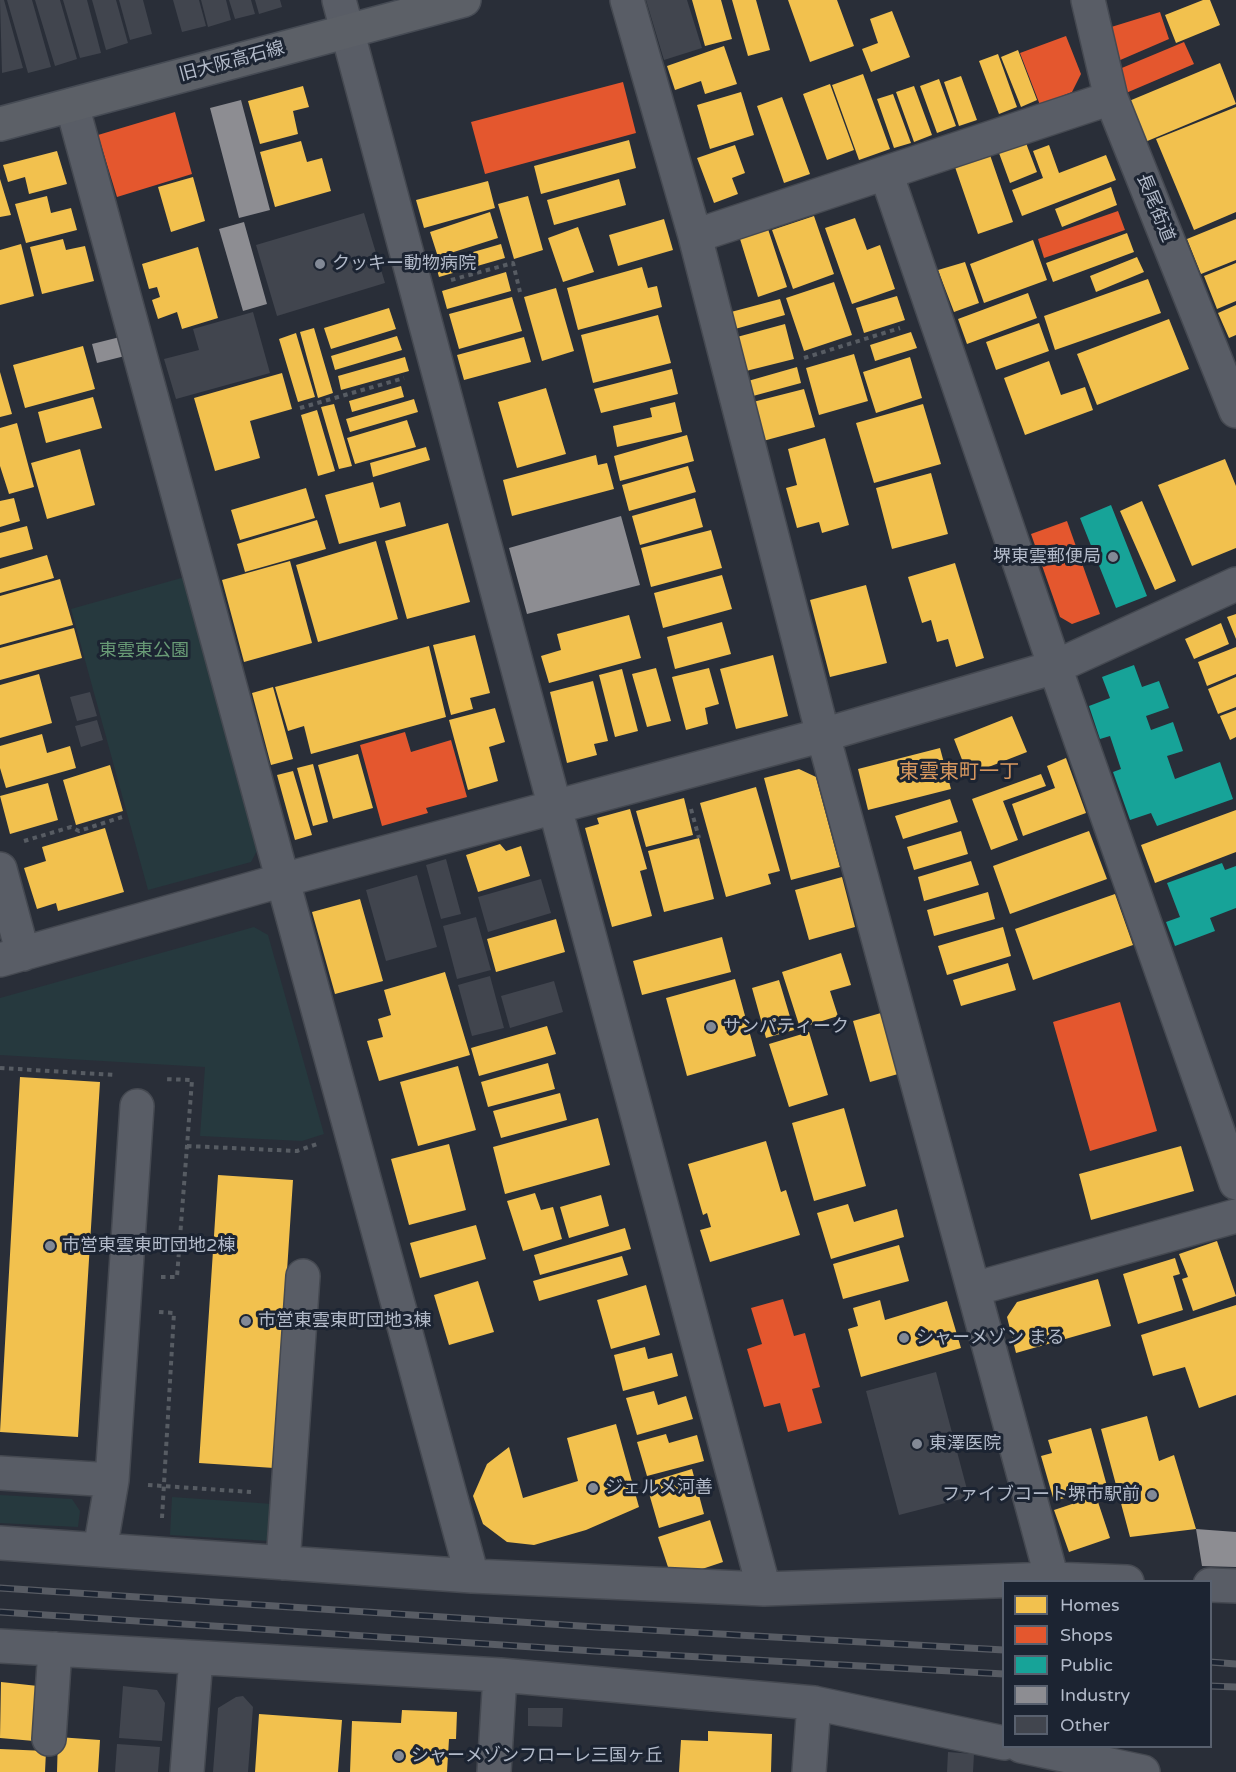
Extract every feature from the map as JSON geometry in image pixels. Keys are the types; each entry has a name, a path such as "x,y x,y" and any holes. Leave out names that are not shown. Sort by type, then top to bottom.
{"main road":[{"name":"旧大阪高石線","path":"0,124 464,0"}],"street":[{"path":"339,0 764,1589"},
{"path":"627,0 695,236 823,735 1052,1579"},
{"name":"長尾街道","path":"1088,0 1111,98 1236,411"},
{"path":"695,236 1111,98"},
{"path":"72,105 472,1576"},
{"path":"885,173 1236,1183"},
{"path":"0,869 12,957 283,880 823,735 1055,667 1236,584"},
{"path":"100,1550 112,1480 137,1106"},
{"path":"974,1289 1236,1216"},
{"path":"283,1563 303,1276"},
{"path":"0,1473 112,1480"},
{"path":"0,1543 472,1576 764,1589 1002,1581"},
{"path":"1023,1580 1090,1580"},
{"path":"1212,1585 1236,1586"},
{"path":"0,1646 500,1675 814,1703 1002,1743"},
{"path":"49,1739 55,1649"},
{"path":"187,1772 196,1658"},
{"path":"494,1772 500,1675"},
{"path":"809,1772 814,1703"},
{"path":"1027,1748 1079,1765 1143,1772"}],"path":[{"path":"418,289 513,263 520,292"},
{"path":"804,358 935,317"},
{"path":"300,408 439,367"},
{"path":"20,842 71,827 79,831 122,817"},
{"path":"187,1146 297,1150 351,1131"},
{"path":"112,1480 164,1488 287,1494"}],"green space":[{"name":"東雲東公園","path":"185,577 258,849 251,862 148,890 71,609"},
{"path":"254,927 268,935 324,1134 302,1141 200,1136 205,1067 0,1055 0,998"},
{"path":"0,1495 72,1499 80,1511 78,1527 0,1523"},
{"path":"172,1497 273,1504 269,1541 170,1535"}],"building: Homes":[{"path":"692,0 721,0 732,39 705,46"},
{"path":"732,0 756,0 770,50 748,56"},
{"path":"788,0 837,0 854,46 810,62"},
{"path":"1203,0 1210,0 1220,25 1176,43 1165,15"},
{"path":"892,11 910,57 871,72 862,49 878,43 870,19"},
{"path":"724,46 737,84 705,94 701,81 675,90 667,66"},
{"path":"1018,50 1037,100 1021,107 1001,57"},
{"path":"998,54 1017,107 999,114 979,61"},
{"path":"1220,63 1236,104 1145,142 1129,101"},
{"path":"863,74 890,149 859,160 832,85"},
{"path":"961,76 977,120 959,126 944,82"},
{"path":"939,79 956,126 937,133 920,86"},
{"path":"830,84 854,150 827,160 803,94"},
{"path":"303,86 309,107 293,111 298,134 260,144 248,101"},
{"path":"914,86 932,135 914,142 896,92"},
{"path":"741,92 754,135 710,149 697,105"},
{"path":"893,94 911,143 894,148 877,99"},
{"path":"782,97 810,174 784,183 757,106"},
{"path":"1236,107 1236,212 1194,230 1156,139"},
{"path":"629,140 636,168 541,194 534,166"},
{"path":"301,141 307,162 322,158 331,191 275,207 260,152"},
{"path":"1026,143 1037,172 1010,183 999,153"},
{"path":"735,145 745,173 732,178 738,194 714,203 697,158"},
{"path":"1049,145 1059,173 1106,155 1116,180 1022,216 1012,190 1043,178 1033,151"},
{"path":"57,151 67,184 29,194 25,177 8,182 3,165"},
{"path":"990,155 1013,222 978,234 955,167"},
{"path":"193,177 205,221 171,232 158,187"},
{"path":"0,179 11,215 0,217"},
{"path":"619,179 626,205 554,225 547,200"},
{"path":"488,181 495,208 424,228 416,200"},
{"path":"1111,187 1117,205 1062,227 1055,209"},
{"path":"47,196 51,213 71,208 77,230 26,243 15,204"},
{"path":"528,196 543,250 514,259 498,204"},
{"path":"490,212 498,238 438,257 430,232"},
{"path":"814,216 834,274 793,289 772,230"},
{"path":"855,218 867,250 880,245 895,289 852,304 825,228"},
{"path":"664,219 673,250 618,266 609,235"},
{"path":"1236,219 1236,260 1201,274 1187,239"},
{"path":"578,227 594,272 563,282 548,238"},
{"path":"768,229 787,287 758,297 740,239"},
{"path":"1127,233 1134,252 1053,282 1046,263"},
{"path":"63,239 66,250 85,246 94,281 42,294 30,247"},
{"path":"1033,240 1047,280 984,303 970,264"},
{"path":"21,244 34,296 0,305 0,250"},
{"path":"501,244 505,258 439,277 435,263"},
{"path":"198,247 218,318 182,329 177,312 158,319 152,300 160,297 157,287 149,289 142,264"},
{"path":"1137,257 1144,272 1096,292 1090,276"},
{"path":"965,262 979,303 954,312 938,270"},
{"path":"1236,263 1236,301 1217,309 1204,276"},
{"path":"642,267 648,288 657,286 662,307 578,330 567,288"},
{"path":"506,272 511,291 447,309 442,291"},
{"path":"1148,279 1161,313 1055,350 1044,316"},
{"path":"834,282 852,335 804,351 786,298"},
{"path":"556,288 574,351 542,361 524,297"},
{"path":"1028,293 1037,318 967,344 958,319"},
{"path":"897,296 905,320 864,333 856,308"},
{"path":"512,297 522,331 459,349 449,314"},
{"path":"780,299 785,315 735,329 731,312"},
{"path":"1236,305 1236,335 1229,338 1218,313"},
{"path":"389,308 396,329 331,349 324,328"},
{"path":"658,315 671,363 593,383 581,335"},
{"path":"1169,319 1189,369 1097,405 1077,354"},
{"path":"1039,323 1049,351 996,370 986,342"},
{"path":"785,324 794,359 746,371 737,337"},
{"path":"314,328 333,393 318,398 300,332"},
{"path":"911,332 917,348 875,361 870,345"},
{"path":"296,333 315,397 298,402 279,339"},
{"path":"397,336 402,350 335,370 331,356"},
{"path":"524,337 531,362 464,380 457,355"},
{"path":"83,346 95,389 25,408 13,365"},
{"path":"854,354 868,401 819,415 806,368"},
{"path":"405,357 409,371 341,390 338,376"},
{"path":"910,357 922,398 876,413 863,372"},
{"path":"1049,361 1061,395 1085,387 1093,410 1025,435 1004,378"},
{"path":"797,367 801,383 753,396 748,381"},
{"path":"672,369 678,394 601,413 594,389"},
{"path":"0,372 12,414 0,417"},
{"path":"282,373 292,409 250,421 260,458 215,471 194,398"},
{"path":"401,386 404,397 352,412 349,401"},
{"path":"546,388 566,454 517,468 498,402"},
{"path":"804,389 815,427 763,441 753,402"},
{"path":"93,397 102,428 46,443 38,412"},
{"path":"414,399 418,412 350,432 346,419"},
{"path":"675,402 682,432 617,447 613,426 652,417 650,408"},
{"path":"334,404 352,466 339,469 321,407"},
{"path":"923,404 941,464 874,483 856,423"},
{"path":"317,410 335,471 318,476 301,415"},
{"path":"407,420 416,447 355,464 347,438"},
{"path":"17,423 34,487 9,494 0,466 0,428"},
{"path":"687,435 694,461 620,481 614,456"},
{"path":"825,438 849,525 822,533 819,522 797,528 786,488 797,485 788,449"},
{"path":"426,447 430,460 373,477 370,463"},
{"path":"80,449 95,505 47,519 31,463"},
{"path":"596,455 598,465 607,463 614,489 512,516 503,480"},
{"path":"1225,459 1236,486 1236,548 1192,566 1158,485"},
{"path":"688,466 696,492 629,511 622,485"},
{"path":"931,473 948,534 892,549 876,488"},
{"path":"373,482 380,508 400,502 406,526 339,544 325,495"},
{"path":"306,488 315,518 240,540 231,510"},
{"path":"14,498 20,521 0,527 0,501"},
{"path":"695,498 703,527 640,545 632,516"},
{"path":"1142,501 1176,581 1155,590 1120,511"},
{"path":"317,520 326,549 245,572 237,544"},
{"path":"448,523 470,602 407,619 385,541"},
{"path":"27,526 33,549 0,558 0,533"},
{"path":"711,530 722,568 651,587 641,548"},
{"path":"376,541 398,619 318,642 296,565"},
{"path":"47,555 54,578 0,593 0,569"},
{"path":"290,561 312,643 244,662 222,580"},
{"path":"955,563 984,658 956,667 948,639 937,642 931,620 922,623 908,577"},
{"path":"722,575 732,609 663,628 654,593"},
{"path":"60,579 73,625 0,645 0,596"},
{"path":"866,585 887,663 830,677 810,600"},
{"path":"1236,614 1236,639 1227,617"},
{"path":"629,615 641,658 549,683 541,656 561,650 557,634"},
{"path":"722,622 731,654 675,669 667,637"},
{"path":"1221,623 1229,644 1194,659 1185,639"},
{"path":"74,628 82,658 0,680 0,648"},
{"path":"475,635 490,693 470,698 473,709 451,715 433,645"},
{"path":"429,646 446,717 311,754 304,726 288,731 275,687"},
{"path":"1236,647 1236,674 1207,686 1198,662"},
{"path":"773,655 788,716 736,729 720,669"},
{"path":"656,668 671,721 647,727 632,674"},
{"path":"709,668 719,704 705,708 708,724 686,730 672,677"},
{"path":"622,669 638,731 615,737 599,675"},
{"path":"39,674 52,723 0,738 0,685"},
{"path":"1236,677 1236,707 1218,714 1208,689"},
{"path":"593,681 608,741 594,744 597,755 567,763 550,692"},
{"path":"273,687 293,759 271,765 252,693"},
{"path":"495,708 505,742 489,747 498,781 468,790 449,720"},
{"path":"1236,710 1236,737 1230,740 1220,716"},
{"path":"1012,716 1027,752 968,775 954,739"},
{"path":"42,734 47,753 70,746 76,768 6,788 0,768 0,746"},
{"path":"940,748 951,789 868,810 858,769"},
{"path":"358,754 373,808 333,819 318,765"},
{"path":"1066,758 1086,813 1023,836 1012,804 1055,788 1047,766"},
{"path":"313,764 328,822 313,826 297,768"},
{"path":"110,765 123,811 76,825 63,780"},
{"path":"799,769 816,777 840,867 791,880 764,778"},
{"path":"293,771 312,835 295,840 277,775"},
{"path":"1041,774 1046,786 1003,801 1018,840 991,850 972,799"},
{"path":"48,783 58,820 10,834 0,796"},
{"path":"756,787 780,871 768,874 771,884 726,897 700,803"},
{"path":"684,798 693,835 646,847 636,811"},
{"path":"950,799 958,822 903,839 895,816"},
{"path":"630,809 647,869 640,871 652,916 612,927 585,828 599,824 597,818"},
{"path":"1236,810 1236,852 1155,883 1141,845"},
{"path":"105,828 124,892 58,911 56,903 37,909 24,868 46,861 42,847"},
{"path":"961,831 968,854 914,870 907,847"},
{"path":"1089,831 1107,879 1010,914 993,866"},
{"path":"699,838 714,899 664,912 648,851"},
{"path":"500,844 506,851 521,846 530,876 478,892 466,855"},
{"path":"971,861 979,885 924,901 918,877"},
{"path":"842,877 855,927 809,940 795,890"},
{"path":"988,892 995,919 934,936 927,910"},
{"path":"1115,894 1133,945 1033,980 1015,929"},
{"path":"360,899 383,981 335,994 312,912"},
{"path":"556,919 565,952 496,972 487,939"},
{"path":"1003,927 1011,956 947,975 938,946"},
{"path":"722,937 731,972 642,995 633,961"},
{"path":"841,953 851,985 830,991 838,1016 800,1028 782,972"},
{"path":"1008,963 1016,990 961,1006 953,980"},
{"path":"445,972 470,1055 379,1081 367,1041 383,1037 378,1019 391,1015 384,990"},
{"name":"サンパティーク","path":"735,979 756,1056 687,1076 666,998"},
{"path":"779,980 794,1030 766,1038 752,988"},
{"path":"881,1013 898,1074 870,1082 853,1021"},
{"path":"547,1026 556,1054 479,1076 471,1048"},
{"path":"809,1032 828,1095 789,1107 769,1044"},
{"path":"548,1063 555,1089 488,1107 481,1082"},
{"path":"458,1066 476,1130 418,1146 400,1082"},
{"name":"市営東雲東町団地2棟","path":"20,1077 100,1082 78,1437 0,1432"},
{"path":"560,1093 567,1120 501,1138 493,1111"},
{"path":"844,1108 866,1186 814,1201 792,1123"},
{"path":"598,1118 610,1165 505,1194 493,1147"},
{"path":"766,1141 781,1192 786,1190 800,1235 710,1262 700,1230 711,1227 707,1213 703,1215 688,1164"},
{"path":"449,1144 466,1210 409,1225 391,1159"},
{"path":"1181,1146 1194,1191 1091,1220 1079,1174"},
{"name":"市営東雲東町団地3棟","path":"218,1175 293,1180 274,1468 199,1463"},
{"path":"535,1193 541,1210 553,1207 562,1239 523,1251 507,1201"},
{"path":"601,1195 609,1226 569,1238 560,1207"},
{"path":"848,1204 854,1222 897,1209 904,1237 831,1259 817,1213"},
{"path":"476,1225 486,1259 420,1278 410,1243"},
{"path":"625,1228 631,1249 540,1275 534,1255"},
{"path":"1217,1241 1236,1296 1193,1311 1182,1279 1188,1277 1179,1254"},
{"path":"899,1245 909,1281 843,1299 833,1264"},
{"path":"622,1256 628,1275 539,1301 533,1281"},
{"path":"1175,1258 1180,1274 1173,1276 1183,1310 1138,1324 1123,1274"},
{"path":"1098,1279 1111,1326 1016,1353 1007,1317 1017,1302"},
{"path":"478,1281 494,1332 449,1345 434,1295"},
{"path":"646,1285 660,1335 611,1349 597,1300"},
{"name":"シャーメゾン まる","path":"880,1300 885,1320 947,1301 961,1348 861,1377 848,1329 858,1326 853,1308"},
{"path":"1236,1305 1236,1395 1199,1408 1185,1367 1153,1376 1141,1335"},
{"path":"645,1347 648,1359 672,1353 678,1376 623,1391 614,1355"},
{"path":"654,1391 658,1405 686,1396 693,1419 637,1435 626,1398"},
{"name":"ファイブコート堺市駅前","path":"1147,1416 1159,1461 1174,1455 1196,1529 1130,1537 1101,1429"},
{"name":"ジェルメ河善","path":"616,1424 639,1507 586,1530 534,1545 507,1542 483,1524 473,1496 487,1464 509,1447 523,1498 578,1481 567,1438"},
{"path":"1091,1428 1107,1486 1054,1501 1041,1456 1052,1453 1048,1440"},
{"path":"666,1434 669,1443 697,1435 704,1461 647,1476 637,1442"},
{"path":"692,1469 704,1514 659,1528 646,1483"},
{"path":"1096,1496 1110,1538 1069,1552 1054,1510"},
{"path":"710,1520 723,1562 672,1579 658,1537"},
{"path":"1,1682 38,1686 34,1741 0,1738"},
{"name":"シャーメゾンフローレ三国ヶ丘","path":"402,1710 457,1712 456,1739 449,1739 447,1772 350,1772 352,1721 401,1723"},
{"path":"259,1714 342,1720 338,1772 255,1772"},
{"path":"708,1731 772,1734 771,1772 679,1772 681,1740 708,1741"},
{"path":"58,1737 100,1740 98,1772 57,1772"},
{"path":"0,1749 46,1751 45,1772 0,1772"}],"building: Shops":[{"path":"1160,12 1169,39 1118,61 1108,28"},
{"path":"1066,36 1081,74 1072,92 1040,105 1020,53"},
{"path":"1184,42 1194,64 1126,93 1117,70"},
{"path":"623,82 636,133 485,174 471,122"},
{"path":"175,112 192,174 117,197 98,135"},
{"path":"1118,211 1125,230 1044,258 1038,239"},
{"path":"1067,521 1100,614 1072,624 1060,617 1031,534"},
{"path":"405,732 411,752 451,740 467,797 426,808 428,813 382,826 360,745"},
{"path":"1120,1002 1157,1131 1090,1151 1053,1022"},
{"path":"783,1299 794,1336 805,1333 820,1387 812,1389 822,1423 788,1432 780,1403 764,1407 747,1349 762,1344 751,1308"}],"building: Public":[{"name":"堺東雲郵便局","path":"1111,505 1147,596 1116,608 1080,518"},
{"path":"1134,665 1142,687 1159,681 1169,708 1146,716 1151,730 1173,722 1183,751 1167,756 1175,779 1220,762 1233,799 1157,826 1151,813 1130,820 1113,772 1121,769 1110,736 1100,739 1089,706 1110,698 1102,677"},
{"path":"1222,863 1225,870 1236,866 1236,908 1210,918 1215,931 1175,946 1166,922 1180,917 1167,883"}],"building: Industry":[{"path":"241,100 270,210 239,218 210,108"},
{"path":"244,222 267,304 243,311 219,229"},
{"path":"124,336 129,355 97,363 92,344"},
{"path":"621,516 640,585 527,614 509,548"},
{"path":"1196,1529 1236,1532 1236,1567 1202,1566"}],"building: Other":[{"path":"0,0 4,0 23,68 2,73"},
{"path":"7,0 32,0 51,67 28,73"},
{"path":"35,0 60,0 77,59 55,66"},
{"path":"63,0 87,0 101,53 80,58"},
{"path":"92,0 116,0 128,43 106,50"},
{"path":"119,0 143,0 152,34 130,40"},
{"path":"173,0 199,0 206,26 182,32"},
{"path":"201,0 226,0 231,20 208,27"},
{"path":"229,0 251,0 255,14 235,19"},
{"path":"255,0 280,0 282,7 259,14"},
{"path":"646,0 687,0 702,48 664,60"},
{"name":"クッキー動物病院","path":"364,213 385,283 277,316 256,245"},
{"path":"253,312 270,373 176,399 164,359 199,350 193,329"},
{"path":"90,692 97,716 77,721 70,697"},
{"path":"97,720 103,740 81,747 75,726"},
{"path":"446,859 461,914 441,919 426,865"},
{"path":"417,875 437,947 386,961 366,890"},
{"path":"541,879 551,913 488,932 478,897"},
{"path":"476,917 491,970 457,979 443,926"},
{"path":"490,976 504,1028 472,1036 458,985"},
{"path":"554,981 563,1012 510,1028 501,996"},
{"name":"東澤医院","path":"936,1372 969,1497 899,1515 866,1391"},
{"path":"123,1686 157,1690 165,1703 162,1741 119,1738"},
{"path":"243,1696 253,1707 248,1772 213,1772 218,1708 236,1697"},
{"path":"528,1708 563,1708 562,1727 528,1726"},
{"path":"117,1744 160,1747 158,1772 115,1772"},
{"path":"948,1752 974,1754 973,1772 947,1772"}],"railway":[{"path":"0,1588 596,1627 1002,1650"},
{"path":"0,1612 594,1651 1002,1674"},
{"path":"1212,1662 1236,1664"},
{"path":"1212,1686 1236,1687"}],"place":[{"name":"クッキー動物病院","path":"320,264"},
{"name":"堺東雲郵便局","path":"1113,557"},
{"name":"サンパティーク","path":"711,1027"},
{"name":"市営東雲東町団地2棟","path":"50,1246"},
{"name":"市営東雲東町団地3棟","path":"246,1321"},
{"name":"シャーメゾン まる","path":"904,1338"},
{"name":"東澤医院","path":"917,1444"},
{"name":"ジェルメ河善","path":"593,1488"},
{"name":"ファイブコート堺市駅前","path":"1152,1495"},
{"name":"シャーメゾンフローレ三国ヶ丘","path":"399,1756"}],"district":[{"name":"東雲東町一丁","path":"959,773"}]}
